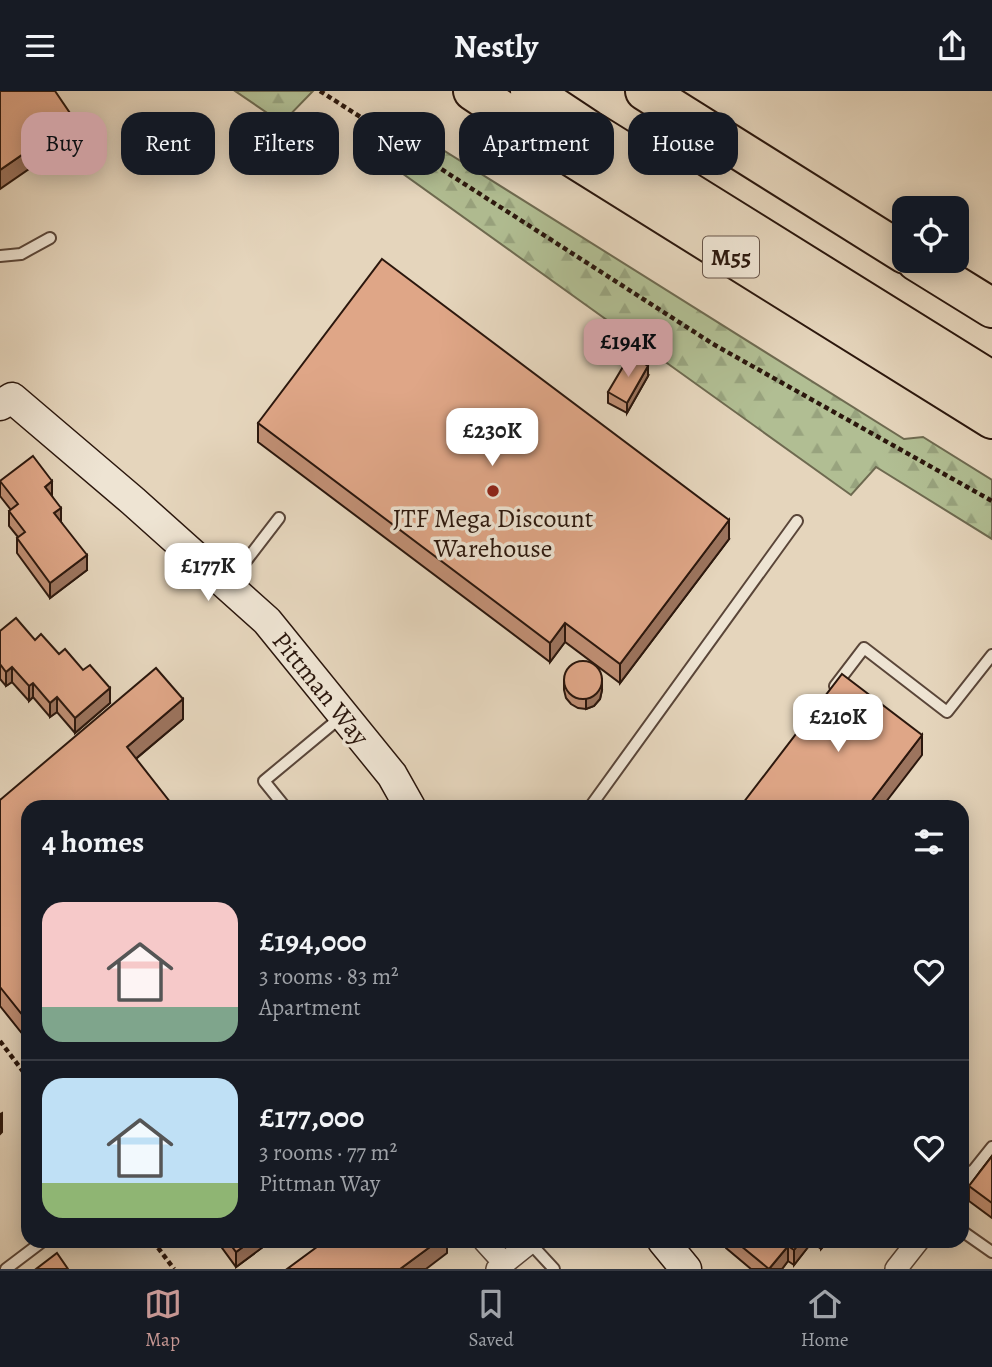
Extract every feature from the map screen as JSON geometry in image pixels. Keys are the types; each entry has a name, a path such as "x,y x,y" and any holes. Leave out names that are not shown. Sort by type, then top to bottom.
{"highway":[{"name":"M55","path":"473,91 572,157 992,419"},
{"path":"530,91 992,381"},
{"path":"645,91 892,246"},
{"path":"935,273 992,308"}],"street":[{"name":"Pittman Way","path":"4,396 133,501 267,621 392,775 406,800"},
{"path":"489,1248 501,1266 524,1248"},
{"path":"669,1248 686,1269"},
{"path":"896,1269 912,1248"}],"lane":[{"path":"0,256 21,254 50,238"},
{"path":"228,586 279,518"},
{"path":"595,800 797,521"},
{"path":"831,690 864,648 947,712 992,655"},
{"path":"279,800 264,781 344,715"},
{"path":"969,1176 992,1147"},
{"path":"969,1236 992,1252"},
{"path":"6,1269 34,1248"},
{"path":"536,1248 554,1269"}],"path":[{"path":"320,91 713,344 992,501"},
{"path":"0,1041 21,1069"},
{"path":"158,1248 174,1269"}],"green space":[{"path":"235,91 313,91 293,112 266,112"},
{"path":"445,151 459,160 459,175 483,175 904,439 923,437 992,480 992,539 876,467 851,495 405,175 445,175"}],"building":[{"path":"0,91 55,91 69,112 21,112 21,156 0,170"},
{"name":"JTF Mega Discount Warehouse","path":"382,259 729,520 620,664 565,623 550,643 258,423"},
{"path":"630,355 648,366 627,403 608,392"},
{"path":"33,456 52,481 45,487 61,508 54,513 87,555 50,583 17,538 25,532 9,511 18,504 0,481"},
{"path":"16,618 35,640 41,634 59,654 65,649 83,670 90,665 110,688 75,718 57,697 50,703 33,683 29,686 12,667 6,672 0,664 0,631"},
{"path":"583,661 596,667 602,680 596,693 583,699 570,693 564,680 570,667"},
{"path":"156,668 183,699 127,747 169,800 21,800 21,1013 0,987 0,800"},
{"path":"842,674 922,735 872,800 745,800"},
{"path":"992,1156 992,1203 969,1186"},
{"path":"316,1248 428,1248 400,1269 287,1269"},
{"path":"744,1248 786,1248 769,1269"},
{"path":"57,1253 68,1269 36,1269"}],"place":[{"name":"JTF Mega Discount Warehouse","path":"493,491"}]}
